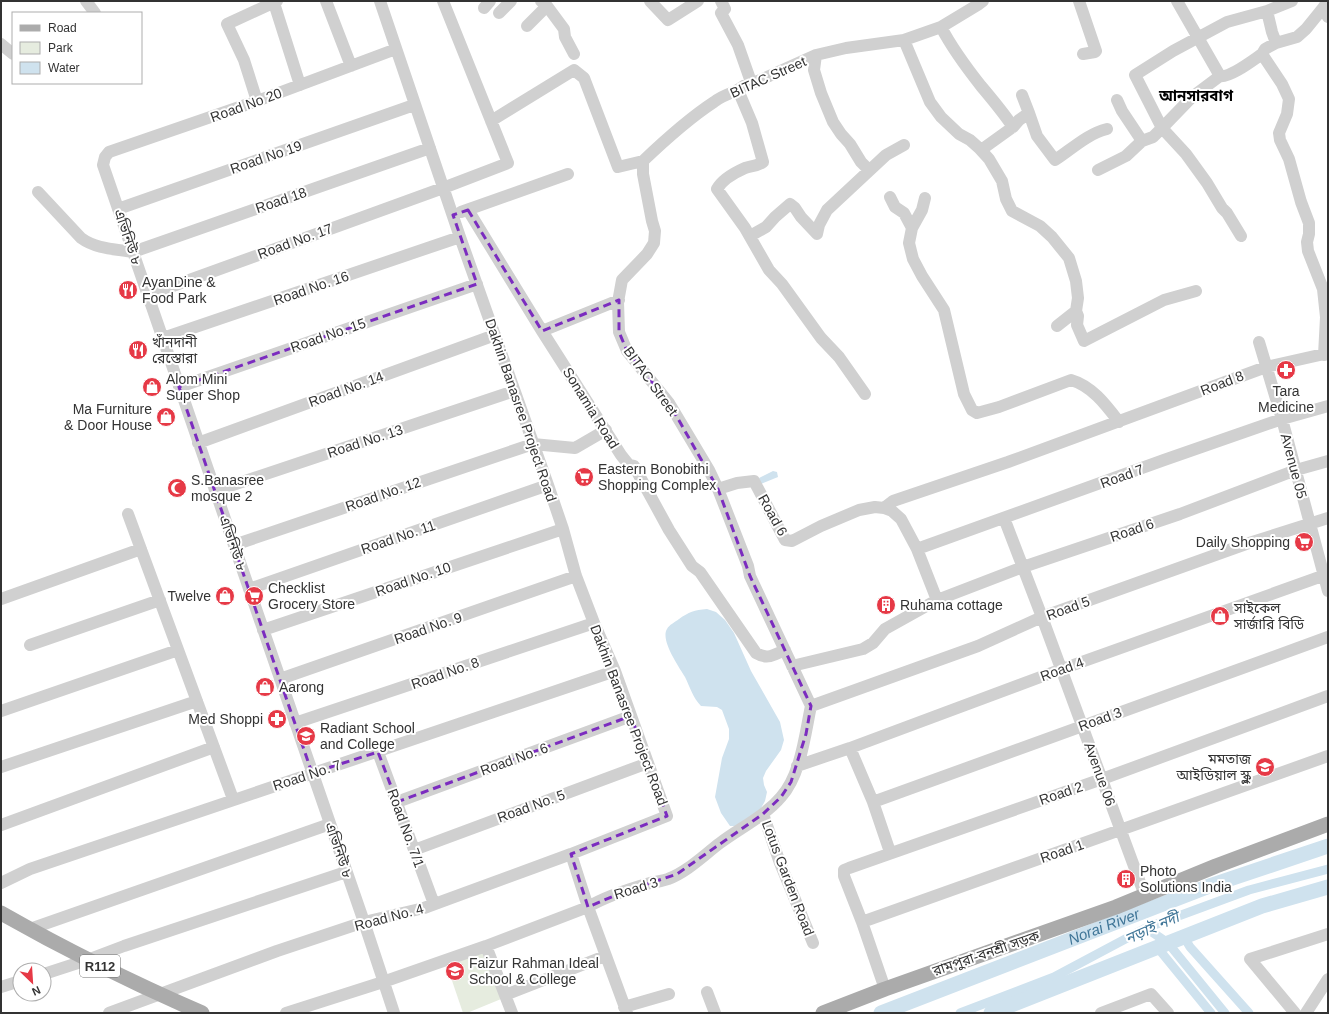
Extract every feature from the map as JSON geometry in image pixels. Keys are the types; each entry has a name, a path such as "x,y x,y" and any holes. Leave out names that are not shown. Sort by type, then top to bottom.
{"main road":[{"name":"রামপুরা-বনশ্রী সড়ক","path":"823,1013 885,989 1116,907 1216,866 1328,824"},
{"name":"R112","path":"1,913 88,960 160,995 202,1013"}],"street":[{"path":"326,1 352,66"},
{"name":"Dakhin Banasree Project Road","path":"380,1 414,105 563,529 576,576 615,671 667,816"},
{"path":"443,1 491,121 574,70 584,78 618,167 643,161"},
{"path":"499,13 511,1"},
{"path":"650,1 668,20 698,1"},
{"path":"720,1 725,9 721,13 738,45 751,82"},
{"name":"BITAC Street","path":"811,706 750,576 748,566 718,489 702,457 669,402 627,351 619,332 618,300 622,280 647,254 654,243 655,231 643,174 643,161 668,136 708,105 751,82 758,82 816,55 846,48 904,40 940,27 983,1"},
{"path":"1079,1 1096,51 1083,54"},
{"path":"1177,1 1220,76"},
{"path":"1241,236 1186,154 1162,128 1135,75 1173,51 1227,22 1267,11 1292,1"},
{"path":"257,101 244,60 227,24 260,5 276,2 300,85"},
{"path":"527,26 544,4 564,29 565,37 574,54"},
{"path":"1098,170 1126,156 1142,142 1154,137 1192,97 1217,76 1223,77 1233,73 1262,54 1265,49 1276,43 1296,37 1326,9"},
{"path":"1267,11 1276,43"},
{"path":"940,27 981,86 1002,110 1013,127"},
{"path":"904,40 930,102 949,125 981,150 999,175 1004,185 1006,199 1012,211 1040,226 1052,237 1069,258 1076,280 1078,298 1076,311 1078,316 1077,325 1084,341 1164,300 1196,291"},
{"path":"1,44 12,53"},
{"name":"Road No 20","path":"103,165 105,157 109,152 257,101 396,49"},
{"path":"1262,54 1282,84 1289,99 1287,114 1279,133 1280,140 1289,160 1301,202 1309,223 1307,242 1308,251 1323,289 1326,317 1326,354"},
{"path":"816,55 814,70 821,93 833,122 850,144 861,162 869,170"},
{"path":"738,90 752,123 763,162 742,170 723,182 717,189 750,236 769,270 782,284 821,338 839,357 865,394"},
{"path":"1022,95 1037,136 1055,160 1085,138 1096,132 1107,129"},
{"path":"1117,100 1122,111 1142,142"},
{"name":"Road No 19","path":"118,209 414,105"},
{"path":"981,150 1013,127 1019,120 1029,113"},
{"name":"Road No. 17","path":"148,295 508,163 491,121"},
{"path":"750,236 766,227 790,204 817,234 827,210 886,155 904,145"},
{"name":"Road 18","path":"133,252 430,148"},
{"name":"এভিনিউ ৮","path":"103,165 394,1013"},
{"path":"453,215 568,174"},
{"path":"38,192 81,238 88,243 94,246 133,252"},
{"path":"890,197 895,207 904,213 912,228"},
{"path":"925,198 922,210 912,228 909,243 913,259 944,310 964,394 972,410 977,413 999,407 1071,380 1088,387 1106,405 1119,422"},
{"name":"Sonamia Road","path":"468,210 542,331 621,455 629,466 634,466 669,530 688,560 700,572 756,653 764,657 770,657 785,650"},
{"name":"Road No. 16","path":"163,338 460,237"},
{"name":"Road No. 15","path":"179,387 477,284"},
{"path":"542,331 618,300"},
{"path":"1057,326 1076,311"},
{"name":"Road No. 14","path":"198,443 494,335"},
{"name":"Avenue 05","path":"1259,342 1282,419 1309,524 1326,575 1328,591"},
{"name":"Road 8","path":"884,508 893,501 1008,462 1266,367 1326,354"},
{"name":"Road No. 13","path":"215,490 514,392"},
{"name":"Road 7","path":"917,549 1282,419 1328,406"},
{"path":"533,444 575,448 606,430"},
{"name":"Road No. 12","path":"234,545 533,444"},
{"name":"Road 6","path":"792,666 863,649 873,643 885,629 937,600 1023,567 1180,514 1296,470 1328,462"},
{"name":"Road 6","path":"718,489 737,483 754,481 785,540 792,541 821,526 859,510 876,507 884,508"},
{"name":"Road No. 11","path":"249,589 548,485"},
{"path":"884,508 901,519 917,549 937,600"},
{"path":"128,514 233,799"},
{"name":"Avenue 06","path":"1004,518 1062,669 1145,896"},
{"name":"Road 5","path":"811,706 978,646 1042,617 1246,544 1328,518"},
{"name":"Road No. 10","path":"263,630 563,529"},
{"path":"1,599 141,549"},
{"name":"Road 4","path":"797,766 850,748 1062,669 1326,575"},
{"name":"Road No. 9","path":"280,680 576,576"},
{"path":"30,645 160,600"},
{"name":"Road No. 8","path":"295,723 594,623"},
{"name":"Road 3","path":"873,802 1328,637"},
{"path":"1,711 178,650"},
{"name":"Road No. 7","path":"1,883 30,869 233,799 378,752 615,671"},
{"name":"Road 2","path":"862,922 844,876 844,870 848,868 890,852 1102,779 1328,696"},
{"path":"1,767 197,701"},
{"name":"Road 3","path":"286,1013 383,982 486,946 588,907 596,902 621,892 668,879 693,865 739,829 763,814 781,797 791,782 797,766 806,734 811,706"},
{"name":"Road No. 6","path":"397,802 631,716"},
{"path":"1,825 214,747"},
{"path":"850,748 873,802 890,852"},
{"name":"Road No. 7/1","path":"378,752 434,904"},
{"name":"Road 1","path":"862,922 1328,756"},
{"name":"Road No. 5","path":"414,850 648,763"},
{"name":"Lotus Garden Road","path":"763,814 780,863 813,942"},
{"name":"Road No. 4","path":"109,1013 277,951 364,922 434,904 571,854 667,816"},
{"path":"30,929 330,824"},
{"path":"571,854 605,956 626,1010 669,994"},
{"path":"52,971 346,872"},
{"path":"862,922 885,989"},
{"path":"1295,1013 1250,959 1328,934"},
{"path":"486,946 512,1013"},
{"path":"505,995 605,956"},
{"path":"1306,1013 1328,979"},
{"path":"1,987 12,984"},
{"path":"707,992 715,1013"},
{"path":"1101,1013 1150,994 1168,1013"}],"highlighted area":[{"path":"468,210 542,331 619,300 619,332 627,351 669,403 718,489 750,576 811,706 806,734 791,782 781,797 763,814 677,874 621,893 588,907 571,854 667,816 631,716 397,802 378,752 312,773 179,387 477,284 453,215"}],"green space":[{"path":"486,946 506,997 467,1013 463,1013 445,960"}],"water":[{"path":"773,471 777,472 778,477 761,484 759,478"},
{"path":"707,609 716,612 725,620 734,633 751,671 780,722 784,740 781,750 766,771 763,778 767,792 765,801 760,810 736,826 730,826 721,813 715,797 722,758 729,739 729,729 722,710 717,707 701,706 698,703 671,653 666,640 667,629 669,626 689,613"}],"waterway":[{"name":"Norai River","path":"881,1013 1212,885 1328,846"},
{"name":"নড়াই নদী","path":"960,1013 1054,977 1146,928 1249,890 1328,869"},
{"name":"Norai River","path":"991,1013 1262,906 1328,887"},
{"path":"1146,928 1168,943 1225,1013"},
{"name":"Norai River","path":"1211,1013 1157,947 1184,937 1190,947 1249,1013"}],"place":[{"name":"AyanDine & Food Park","path":"128,290"},
{"name":"খাঁনদানী রেস্তোরা","path":"138,350"},
{"name":"Tara Medicine","path":"1286,370"},
{"name":"Alom Mini Super Shop","path":"152,387"},
{"name":"Ma Furniture & Door House","path":"166,417"},
{"name":"Eastern Bonobithi Shopping Complex","path":"584,477"},
{"name":"S.Banasree mosque 2","path":"177,488"},
{"name":"Daily Shopping","path":"1304,542"},
{"name":"Twelve","path":"225,596"},
{"name":"Checklist Grocery Store","path":"254,596"},
{"name":"Ruhama cottage","path":"886,605"},
{"name":"সাইকেল সার্জারি বিডি","path":"1220,616"},
{"name":"Aarong","path":"265,687"},
{"name":"Med Shoppi","path":"277,719"},
{"name":"Radiant School and College","path":"306,736"},
{"name":"মমতাজ আইডিয়াল স্কুল","path":"1265,767"},
{"name":"Photo Solutions India","path":"1126,879"},
{"name":"Faizur Rahman Ideal School & College","path":"455,971"}],"district":[{"name":"আনসারবাগ","path":"1196,96"}]}
